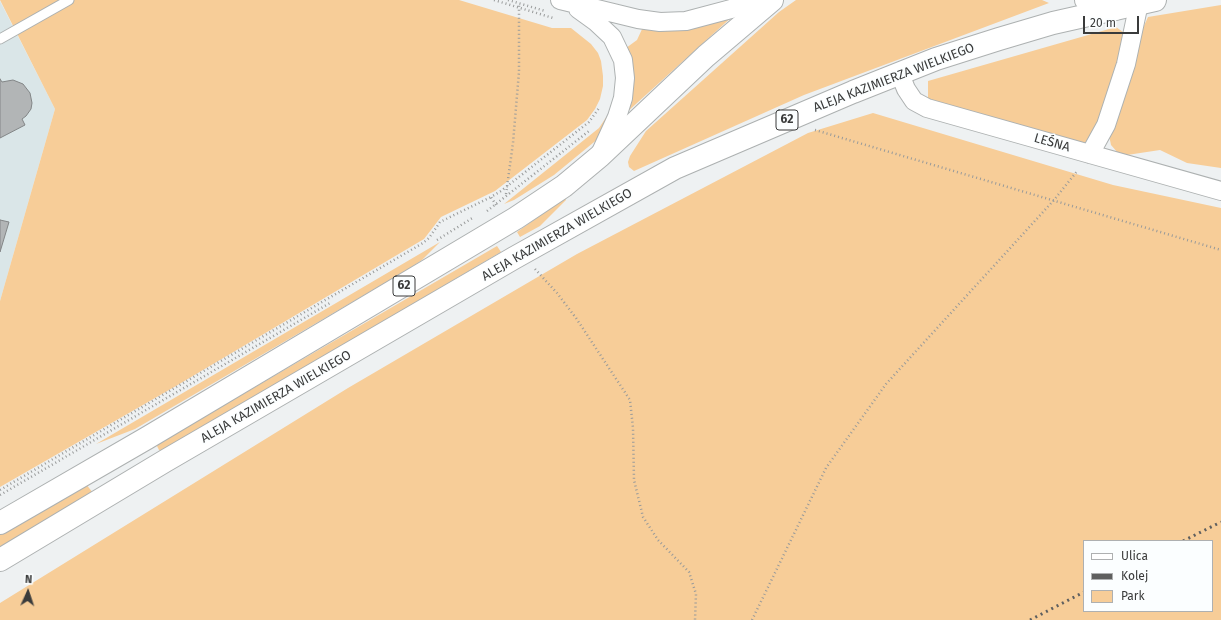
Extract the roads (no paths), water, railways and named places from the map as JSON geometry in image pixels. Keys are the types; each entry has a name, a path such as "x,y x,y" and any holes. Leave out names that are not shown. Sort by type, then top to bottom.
{"main road":[{"name":"62","path":"0,523 498,230 564,186 600,156 706,56 772,0"},
{"path":"1086,0 1114,8"},
{"name":"ALEJA KAZIMIERZA WIELKIEGO","path":"0,560 519,255 675,168 853,92 936,59 1053,23 1145,1"},
{"path":"124,451 138,478"}],"street":[{"path":"559,5 660,22 686,21 731,9 755,0"},
{"path":"1090,154 1106,125 1145,1"},
{"path":"559,5 596,22 612,37 623,60 625,78 623,98 617,117 600,156"},
{"name":"LEŚNA","path":"900,74 906,90 914,101 927,108 1221,191"}],"lane":[{"path":"0,40 69,0"}],"railway":[{"path":"1185,540 1221,522"},
{"path":"1030,620 1083,593"}]}
